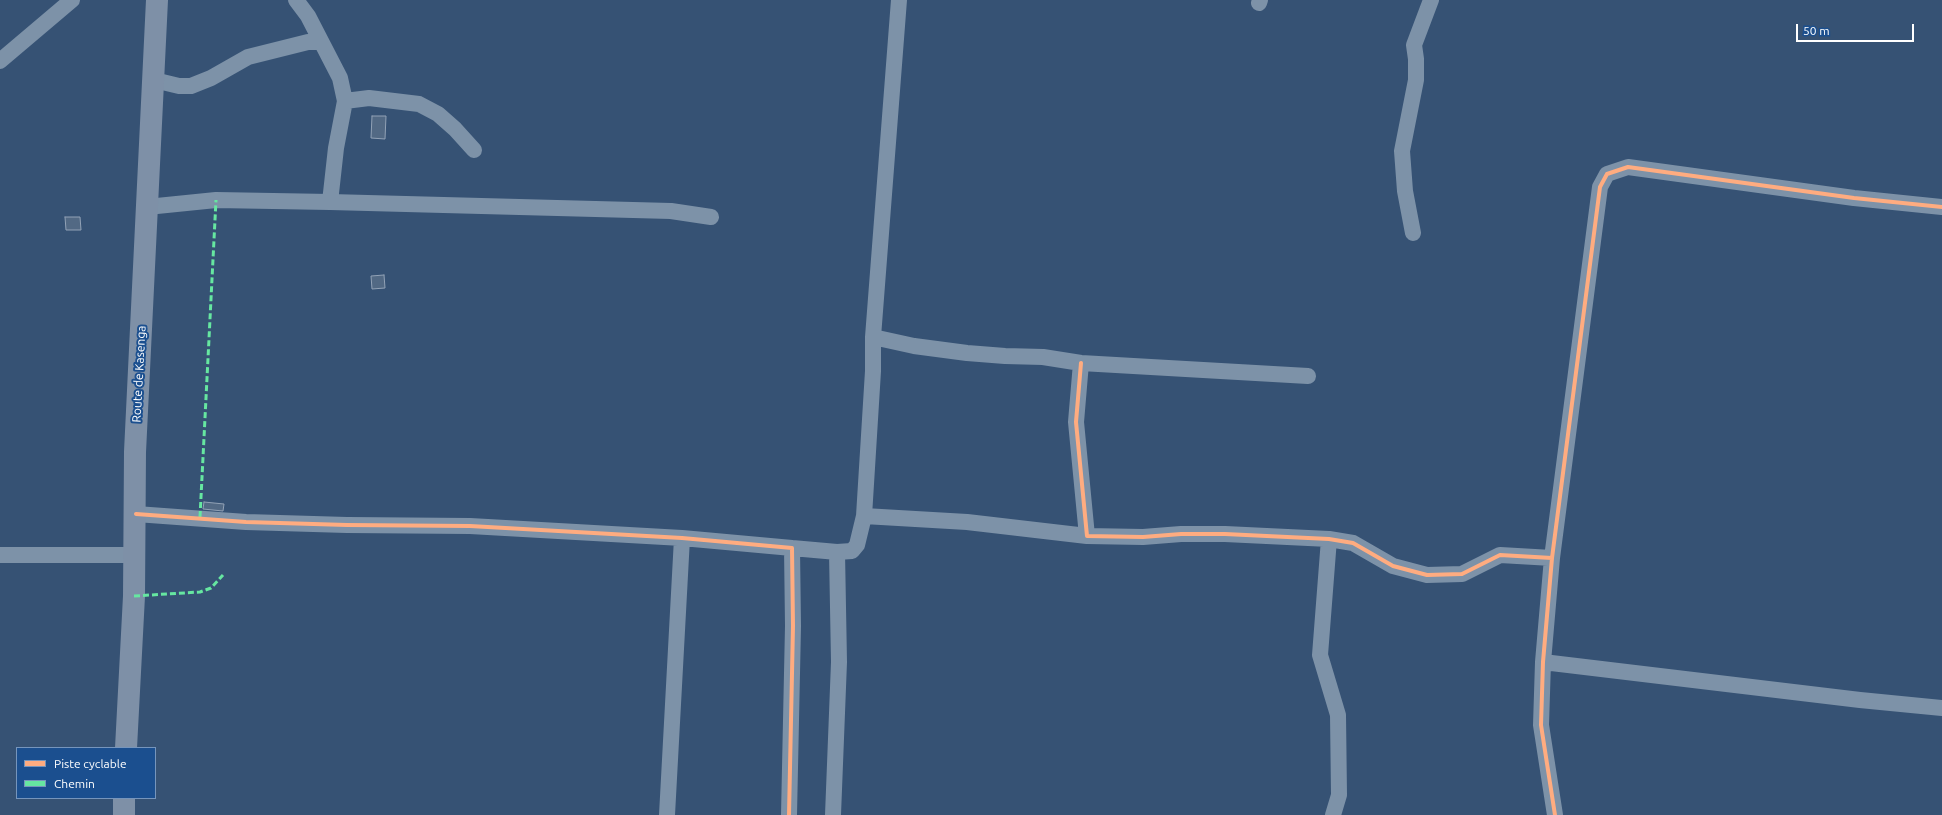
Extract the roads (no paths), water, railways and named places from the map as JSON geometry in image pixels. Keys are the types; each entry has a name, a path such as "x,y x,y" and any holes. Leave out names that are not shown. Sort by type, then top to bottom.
{"highway":[{"name":"Route de Kasenga","path":"126,747 134,596 136,514 135,452 157,0"},
{"path":"124,799 124,815"}],"street":[{"path":"0,61 72,0"},
{"path":"296,0 308,16 340,78 345,101 336,148 330,202"},
{"path":"136,514 254,522 470,526 682,538 837,552 852,551 857,545 864,516 869,446 870,399 873,371 873,337 899,0"},
{"path":"1413,233 1405,191 1402,151 1416,80 1414,45 1431,0"},
{"path":"154,80 179,86 190,86 211,78 248,57 308,42 321,42"},
{"path":"345,101 369,98 419,104 438,114 455,129 474,150"},
{"path":"1555,815 1541,725 1543,662 1552,558 1600,187 1607,174 1628,167 1854,198 1942,207"},
{"path":"147,207 216,200 330,202 671,211 711,217"},
{"path":"873,337 914,346 967,353 1043,357 1081,363 1308,376"},
{"path":"1081,363 1076,422 1087,536"},
{"path":"864,516 967,522 1112,538 1225,534 1329,539 1353,543 1393,566 1427,575 1462,574 1500,555 1552,558"},
{"path":"667,815 682,538"},
{"path":"1329,539 1320,655 1338,715 1339,795 1333,815"},
{"path":"790,815 793,626 792,548"},
{"path":"833,815 839,662 837,552"},
{"path":"0,555 135,555"},
{"path":"1543,662 1860,700 1942,708"}]}
